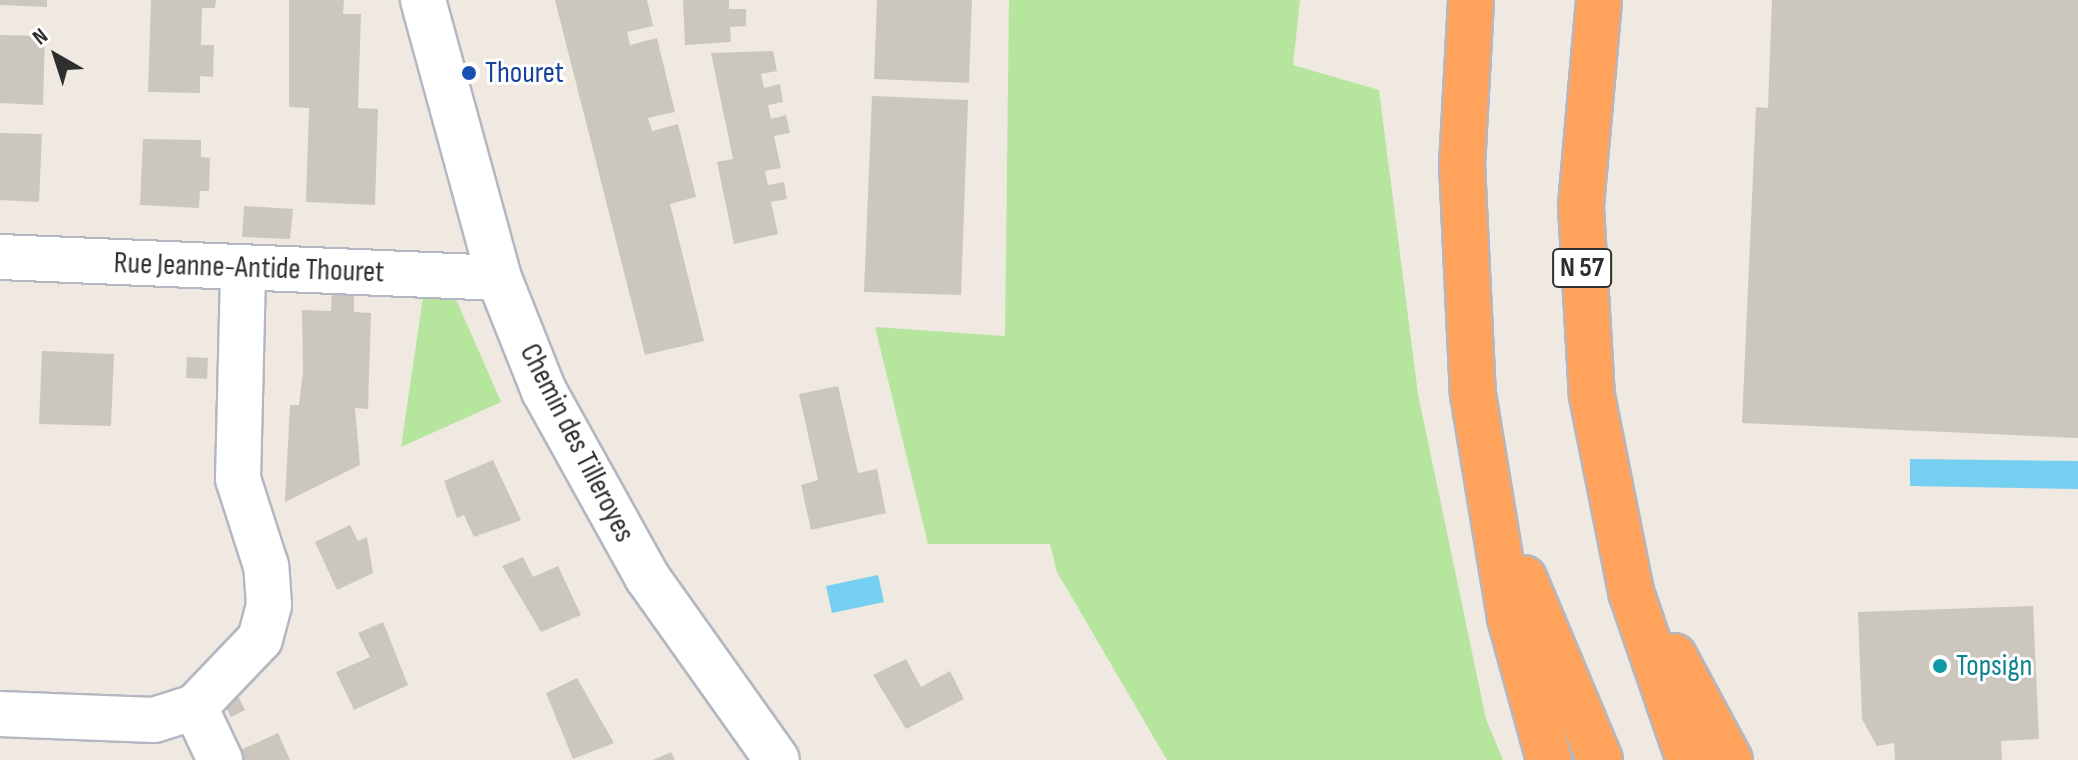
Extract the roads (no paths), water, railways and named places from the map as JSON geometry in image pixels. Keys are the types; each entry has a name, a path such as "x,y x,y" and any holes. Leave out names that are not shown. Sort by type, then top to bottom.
{"highway":[{"path":"1471,0 1462,164 1466,298 1495,546 1549,760"},
{"name":"N 57","path":"1599,0 1584,139 1582,272 1592,396 1618,534 1648,651 1689,760"},
{"path":"1466,298 1506,516 1549,645 1600,760"},
{"path":"1618,534 1730,760"}],"street":[{"name":"Chemin des Tilleroyes","path":"423,0 499,278 544,391 647,577 777,760"},
{"name":"Rue Jeanne-Antide Thouret","path":"0,257 499,278"},
{"path":"0,714 154,720 195,707 260,639 269,605 266,566 238,479 243,269"},
{"path":"195,707 220,760"}],"water":[{"path":"1910,459 2078,461 2078,489 1910,486"},
{"path":"878,575 884,602 832,613 826,586"}],"place":[{"name":"Thouret","path":"469,73"},
{"name":"Topsign","path":"1940,666"}]}
